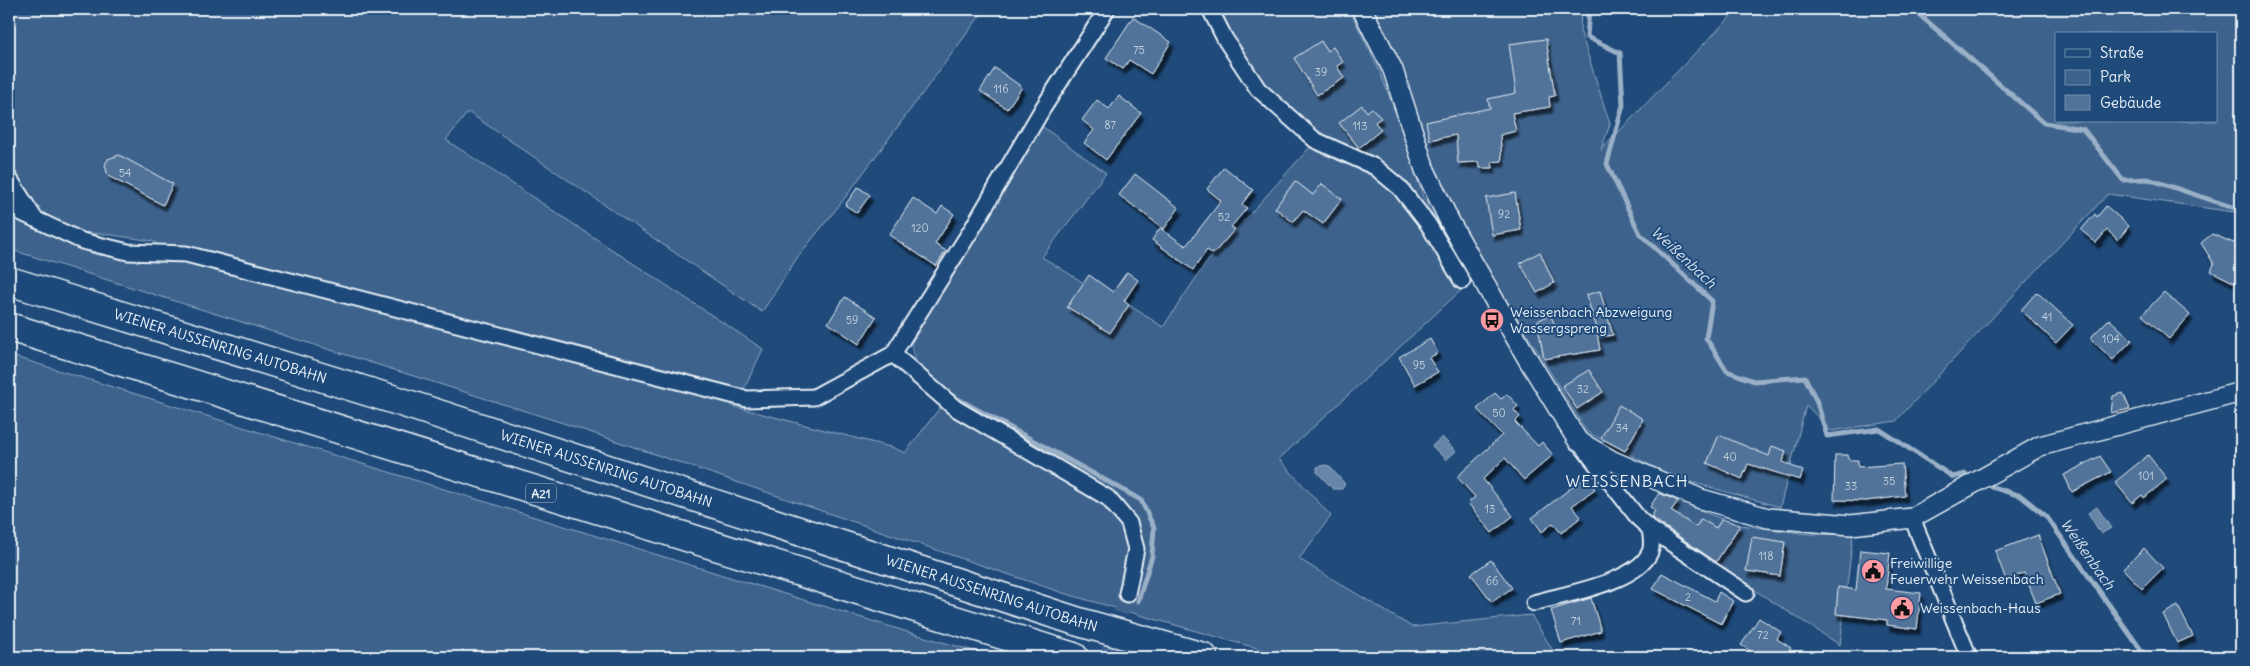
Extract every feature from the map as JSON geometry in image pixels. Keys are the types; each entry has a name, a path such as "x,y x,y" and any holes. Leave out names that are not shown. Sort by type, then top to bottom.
{"highway":[{"name":"WIENER AUSSENRING AUTOBAHN","path":"9,281 392,399 1079,622 1203,657"},
{"name":"A21","path":"9,327 1074,657"}],"street":[{"path":"9,207 82,241 128,252 186,254 747,398 814,397 893,354 972,229 1043,108 1107,9"},
{"path":"1210,9 1225,39 1258,88 1315,140 1375,167 1400,188 1428,224 1462,281"},
{"path":"1362,9 1393,70 1425,170 1446,215 1526,356 1578,441 1645,524 1746,593"},
{"path":"9,178 34,219"},
{"path":"893,354 955,408 1108,498 1129,523 1136,548 1127,594"},
{"path":"1578,441 1613,461 1701,499 1768,518 1851,525 1912,518 2040,446 2241,392"},
{"path":"1912,518 1969,657"},
{"path":"1534,603 1627,575 1640,565 1650,552 1645,524"}],"green space":[{"path":"9,9 985,9 841,203 797,258 762,312 468,112 446,140 763,349 745,387 732,406 894,448 905,453 942,405 1104,503 1127,528 1137,522 1121,499 938,389 926,378 920,369 911,344 1030,142 1043,127 1106,173 1042,257 1084,283 1067,307 1110,333 1129,305 1163,327 1206,263 1319,137 1267,89 1228,33 1217,9 1349,9 1380,72 1398,119 1423,197 1471,281 1279,459 1331,516 1299,559 1412,627 1531,615 1557,657 1291,657 1063,593 560,422 9,249","holes":["1295,181 1313,195 1322,184 1342,199 1323,224 1303,209 1293,221 1275,208","41,211 74,232 105,234 153,241 176,261 97,255 32,228"]},
{"path":"1374,9 1581,9 1580,30 1610,124 1601,150 1738,9 2241,9 2241,213 2108,194 1896,421 1831,431 1806,405 1780,507 1673,477 1587,432 1462,228 1430,157 1406,79"},
{"path":"9,355 911,633 995,657 9,657"},
{"path":"1679,499 1696,509 1722,519 1716,528 1701,519 1696,527 1671,511"},
{"path":"1741,525 1807,534 1853,535 1840,645 1714,564"}],"shaded area":[{"path":"1442,437 1456,451 1446,460 1432,446"},
{"path":"1329,466 1345,484 1342,489 1333,489 1317,472 1317,467"},
{"path":"2097,507 2111,528 2101,534 2088,513"}],"building":[{"path":"1133,17 1171,42 1151,74 1129,60 1123,69 1106,58"},
{"path":"1546,39 1555,96 1549,97 1550,107 1512,113 1516,131 1500,135 1502,161 1492,162 1493,168 1480,168 1479,162 1458,163 1456,135 1430,140 1426,122 1490,108 1488,99 1516,93 1509,44"},
{"path":"1321,41 1327,51 1333,47 1343,62 1337,66 1344,78 1317,95 1294,58"},
{"path":"995,68 1022,87 1007,109 980,91"},
{"path":"1119,96 1141,113 1106,160 1084,143 1094,130 1082,120 1097,100 1109,109"},
{"path":"1362,105 1367,112 1372,108 1381,118 1375,122 1381,130 1359,148 1339,123"},
{"path":"119,155 173,184 163,205 108,176 105,165 108,159"},
{"path":"1224,167 1253,190 1242,204 1247,208 1231,227 1235,229 1213,254 1207,250 1193,270 1152,240 1160,228 1186,246 1221,201 1207,189"},
{"path":"1135,174 1179,208 1164,229 1119,195"},
{"path":"1295,181 1313,195 1322,184 1342,199 1323,224 1303,210 1293,222 1275,208"},
{"path":"858,187 870,195 857,213 845,205"},
{"path":"1515,193 1521,230 1492,235 1486,198"},
{"path":"913,198 937,214 942,206 954,214 935,244 946,251 936,266 889,235"},
{"path":"2106,206 2129,226 2118,240 2107,230 2096,243 2081,230 2095,214 2097,217"},
{"path":"2212,234 2241,246 2241,286 2211,271 2214,264 2201,243"},
{"path":"1540,252 1554,283 1537,293 1520,263"},
{"path":"1127,272 1138,280 1124,301 1129,305 1110,333 1067,307 1089,275 1113,292"},
{"path":"1600,291 1613,335 1600,337 1586,295"},
{"path":"2037,292 2073,325 2056,343 2021,310"},
{"path":"2164,292 2190,315 2169,339 2142,315"},
{"path":"845,297 876,317 859,344 828,323"},
{"path":"1550,315 1560,334 1596,327 1600,350 1544,359 1537,321"},
{"path":"2109,319 2132,340 2113,360 2090,338"},
{"path":"1430,339 1438,353 1429,358 1438,372 1415,385 1399,357"},
{"path":"1589,370 1603,392 1577,409 1562,386"},
{"path":"1495,393 1501,399 1507,394 1518,406 1514,410 1520,417 1515,422 1538,446 1542,442 1553,455 1524,480 1505,458 1483,479 1513,516 1492,533 1468,503 1475,497 1457,477 1502,435 1477,409"},
{"path":"2123,393 2130,409 2111,413 2113,396"},
{"path":"1619,405 1643,419 1625,451 1601,438"},
{"path":"1719,435 1769,456 1772,446 1786,451 1783,462 1803,471 1800,480 1748,464 1742,479 1707,463"},
{"path":"1835,455 1848,455 1849,460 1858,460 1858,467 1902,464 1905,496 1866,501 1834,500"},
{"path":"2148,455 2167,479 2144,498 2142,495 2132,503 2115,482"},
{"path":"2100,456 2111,472 2072,492 2064,475"},
{"path":"1585,477 1595,489 1572,506 1581,517 1561,533 1553,523 1542,532 1532,518"},
{"path":"1659,493 1678,501 1671,511 1696,527 1701,519 1716,528 1722,519 1740,525 1716,562 1651,517 1655,510 1650,507"},
{"path":"2038,535 2060,594 2036,603 2024,573 2006,580 1995,551"},
{"path":"1752,537 1785,542 1780,576 1746,571"},
{"path":"2144,548 2163,568 2142,589 2123,569"},
{"path":"1860,550 1890,553 1886,589 1921,593 1917,629 1887,625 1887,620 1836,614 1838,587 1856,590"},
{"path":"1491,560 1512,588 1492,602 1471,574"},
{"path":"1662,573 1715,601 1719,592 1733,601 1721,624 1653,589"},
{"path":"1591,598 1601,631 1561,643 1551,610"},
{"path":"2178,606 2193,636 2177,643 2163,614"},
{"path":"1759,618 1781,632 1777,639 1791,648 1785,657 1760,657 1741,645"}],"waterway":[{"name":"Weißenbach","path":"1589,9 1587,37 1620,53 1623,105 1607,164 1640,234 1712,301 1706,338 1727,371 1754,381 1805,377 1817,402 1827,436 1879,429 1953,477 1966,474"},
{"path":"1913,9 2044,123 2083,129 2123,180 2148,179 2241,210"},
{"path":"947,393 1141,500 1154,528 1152,556 1138,601"},
{"name":"Weißenbach","path":"1992,487 2021,496 2046,516 2146,657"}],"tunnel":[{"path":"1107,657 1127,594"}],"place":[{"name":"Weissenbach Abzweigung Wassergspreng","path":"1492,320"},
{"name":"Freiwillige Feuerwehr Weissenbach","path":"1873,571"},
{"name":"Weissenbach-Haus","path":"1902,608"}],"district":[{"name":"WEISSENBACH","path":"1627,481"}]}
